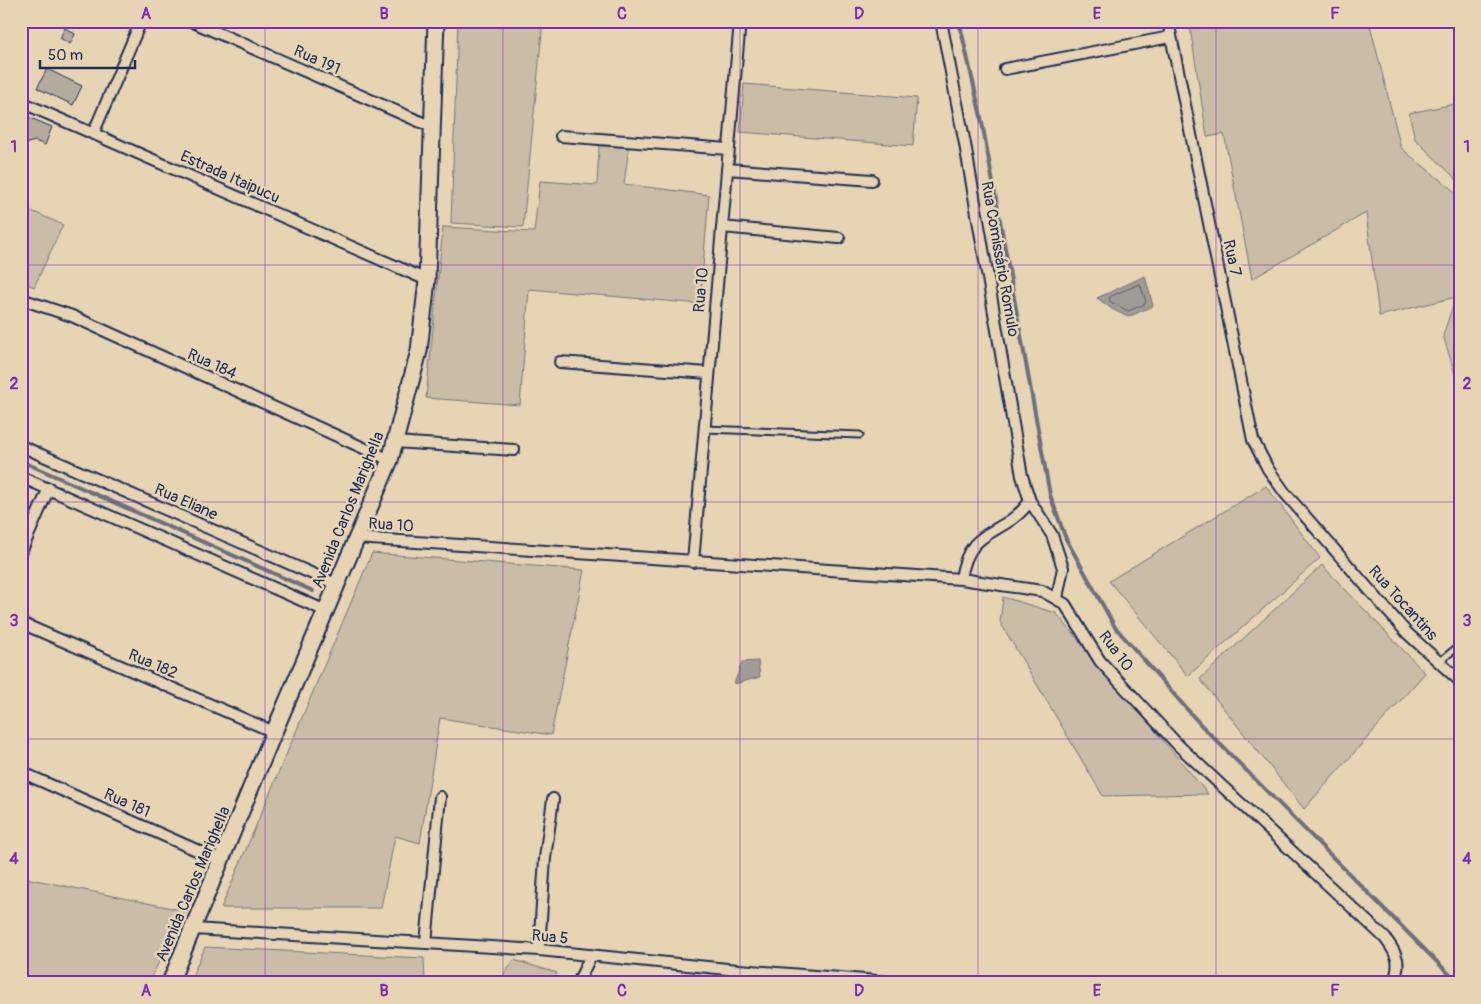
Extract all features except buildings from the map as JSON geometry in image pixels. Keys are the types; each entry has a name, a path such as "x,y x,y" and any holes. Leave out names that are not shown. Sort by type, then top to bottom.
{"main road":[{"name":"Avenida Carlos Marighella","path":"170,983 390,460 395,442 419,351 427,280 436,21"}],"street":[{"path":"93,134 141,21"},
{"name":"Rua 191","path":"191,21 432,127"},
{"name":"Rua 10","path":"693,562 740,21"},
{"name":"Rua Comissário Romulo","path":"941,21 965,144 1022,476 1030,501 1048,527 1063,568 1057,598"},
{"name":"Rua 7","path":"1168,21 1253,440 1268,469 1285,493 1348,564"},
{"path":"1005,69 1170,37"},
{"name":"Estrada Itaipucu","path":"21,102 427,280"},
{"path":"561,136 728,149"},
{"path":"727,169 872,180"},
{"path":"722,227 839,238"},
{"name":"Rua 184","path":"21,299 72,316 390,460"},
{"path":"560,362 708,373"},
{"path":"395,442 514,450"},
{"name":"Rua Eliane","path":"21,446 338,585"},
{"path":"21,477 326,611"},
{"path":"21,552 49,488"},
{"path":"961,579 964,562 973,544 986,534 1017,517 1030,501"},
{"name":"Rua 10","path":"356,538 961,579 1042,591 1065,604 1100,661 1179,746 1385,938 1399,961 1398,971 1393,983"},
{"name":"Rua Tocantins","path":"1348,564 1407,633 1460,681"},
{"name":"Rua 182","path":"21,623 274,732"},
{"name":"Rua 181","path":"21,772 221,861"},
{"path":"426,943 440,797"},
{"path":"539,950 545,858 553,800"},
{"name":"Rua 5","path":"194,929 539,950 902,983"},
{"path":"578,983 591,955"}],"lane":[{"path":"705,429 860,435"},
{"path":"1439,663 1460,645"}],"shaded area":[{"path":"458,21 543,21 523,227 451,223"},
{"path":"1189,21 1369,21 1401,148 1460,196 1460,383 1458,384 1443,335 1456,297 1379,316 1366,213 1252,279 1224,134 1207,137"},
{"path":"744,84 917,98 913,146 740,132"},
{"path":"1460,103 1460,183 1415,139 1409,113"},
{"path":"599,146 629,147 624,184 709,195 700,304 529,289 520,405 426,398 443,227 534,232 540,181 597,185"},
{"path":"21,206 63,225 34,287 21,281"},
{"path":"1266,486 1320,558 1188,676 1109,581"},
{"path":"372,553 584,570 551,735 440,718 420,843 395,836 381,908 221,908"},
{"path":"1322,565 1425,673 1304,809 1200,679"},
{"path":"1003,597 1056,613 1208,794 1103,796 1000,622"},
{"path":"21,877 186,911 148,983 21,983"},
{"path":"205,947 424,958 425,983 189,983"},
{"path":"514,960 557,973 552,983 498,983"}],"water":[{"path":"1145,276 1153,306 1128,317 1112,309 1097,298"},
{"path":"758,661 760,677 734,684 742,662"}],"waterway":[{"path":"959,21 981,117 1050,495 1066,539 1115,627 1200,724 1458,983"},
{"path":"21,461 313,591"}]}
